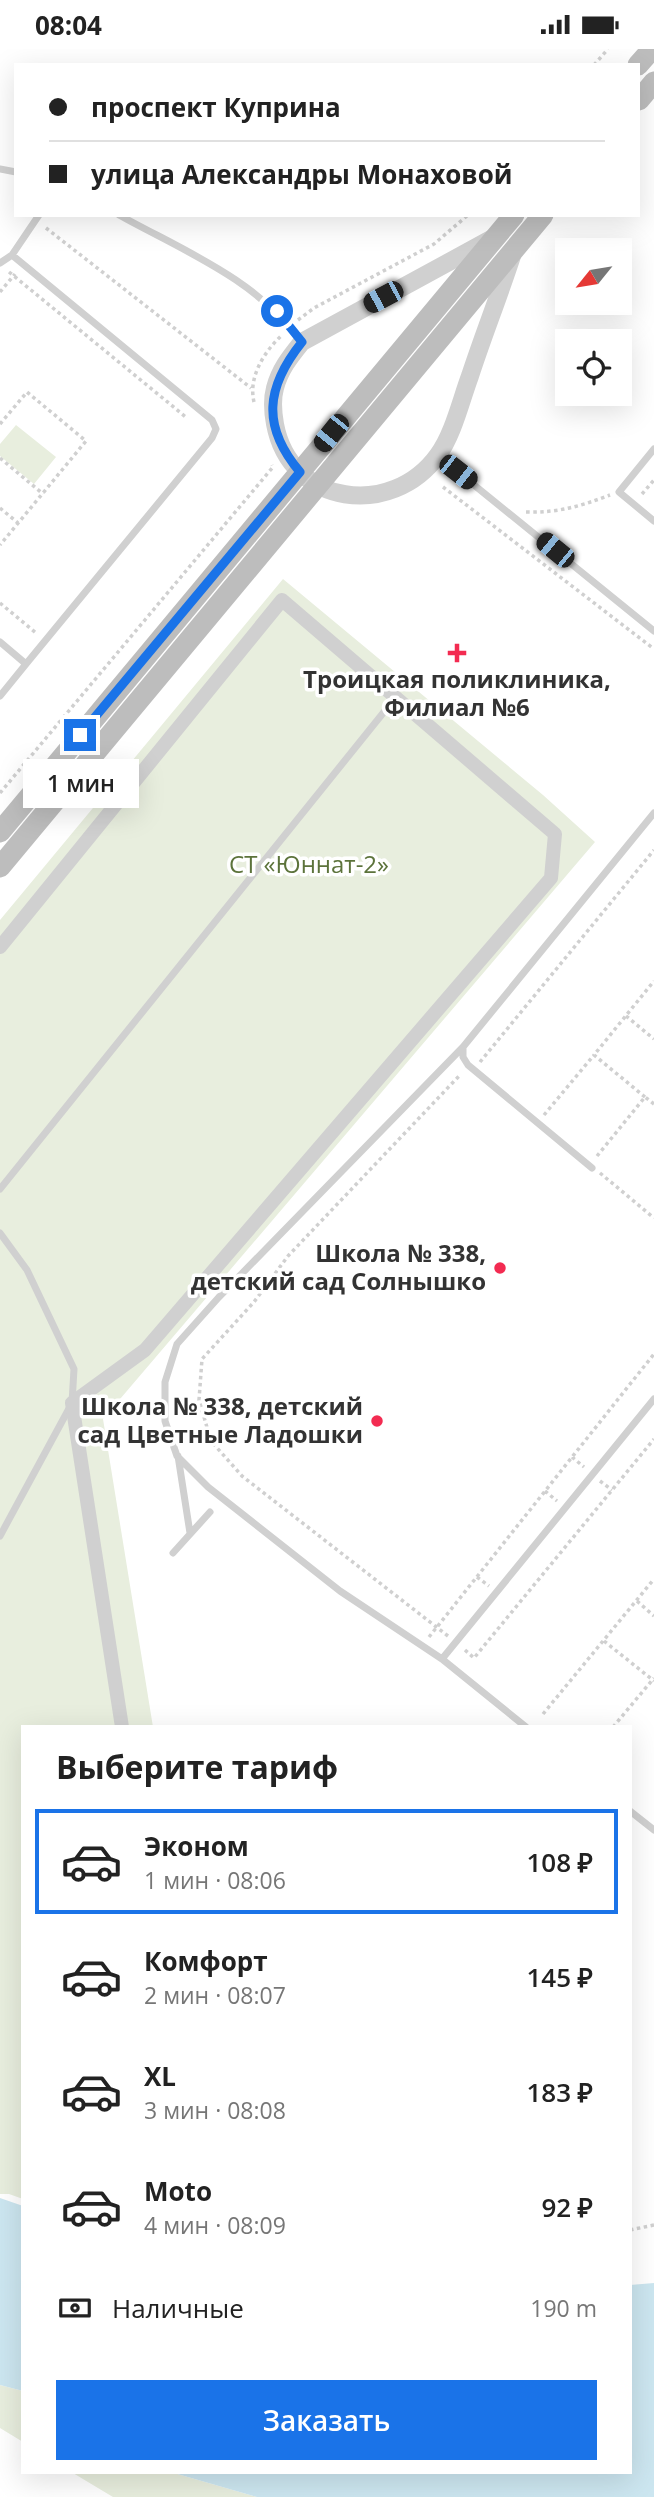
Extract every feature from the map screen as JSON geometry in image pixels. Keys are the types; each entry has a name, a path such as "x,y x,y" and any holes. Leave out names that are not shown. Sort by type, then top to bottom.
{"main road":[{"path":"640,63 652,49"},
{"path":"0,832 512,217"},
{"path":"0,867 542,217"}],"street":[{"path":"496,236 302,342 284,364 275,389 273,412 277,436 286,455 300,472 317,486 335,493 362,497 387,493 419,475 439,454 455,419 514,251"},
{"path":"0,947 282,600 555,834 551,878 145,1350 72,1403 122,1725"}],"lane":[{"path":"123,217 242,282 277,311 302,342"},
{"path":"0,263 12,255 38,218"},
{"path":"0,696 212,438 216,429 212,420 12,255"},
{"path":"654,449 619,492 654,521"},
{"path":"439,454 654,631"},
{"path":"0,642 26,664"},
{"path":"0,1189 396,697"},
{"path":"190,1534 177,1456 165,1421 165,1382 177,1343 463,1048 654,813"},
{"path":"463,1048 463,1057 468,1065 594,1161"},
{"path":"0,1233 27,1270 74,1369 72,1403 0,1536"},
{"path":"442,1659 654,1399"},
{"path":"72,1403 165,1408"},
{"path":"177,1456 208,1487 340,1591 442,1659 524,1725"},
{"path":"173,1553 210,1512"},
{"path":"632,1813 654,1830"}],"path":[{"path":"596,63 608,49"},
{"path":"255,411 251,388 261,363 274,342 290,326 314,308 434,244 466,217"},
{"path":"38,218 251,388"},
{"path":"0,292 22,264"},
{"path":"7,269 212,438"},
{"path":"0,424 27,392 86,441 0,545"},
{"path":"0,459 43,493"},
{"path":"0,793 273,467 269,461"},
{"path":"642,494 654,479"},
{"path":"443,487 654,649"},
{"path":"506,510 550,513 576,509 619,492"},
{"path":"0,508 18,523"},
{"path":"0,603 46,641"},
{"path":"478,1065 654,850"},
{"path":"546,1114 654,981"},
{"path":"626,1016 654,1039"},
{"path":"594,1055 654,1104"},
{"path":"455,1642 242,1476 211,1441 199,1399 202,1359 254,1302 288,1256 462,1074"},
{"path":"645,1097 594,1161 654,1218"},
{"path":"427,1640 654,1353"},
{"path":"474,1658 654,1439"},
{"path":"543,1714 654,1579"},
{"path":"636,1601 654,1616"},
{"path":"604,1640 653,1680 616,1725"},
{"path":"632,2229 654,2225"}],"green space":[{"path":"16,425 56,457 34,484 0,456 0,444"},
{"name":"СТ «Юннат-2»","path":"283,579 543,795 595,842 103,1419 153,1725 21,1725 21,2198 0,2194 0,920"},
{"path":"0,2385 21,2390 21,2441 0,2428"},
{"path":"75,2474 177,2474 257,2497 113,2497"}],"water":[{"path":"0,2198 21,2205 21,2390 0,2385"},
{"path":"654,2283 654,2497 257,2497 177,2474 632,2474 632,2285"}],"place":[{"name":"Троицкая поликлиника, Филиал №6","path":"457,653"},
{"name":"Школа № 338, детский сад Солнышко","path":"500,1268"},
{"name":"Школа № 338, детский сад Цветные Ладошки","path":"377,1421"}],"route":[{"path":"80,735 300,472 286,455 277,436 273,412 275,389 284,364 302,342 277,311"}]}
